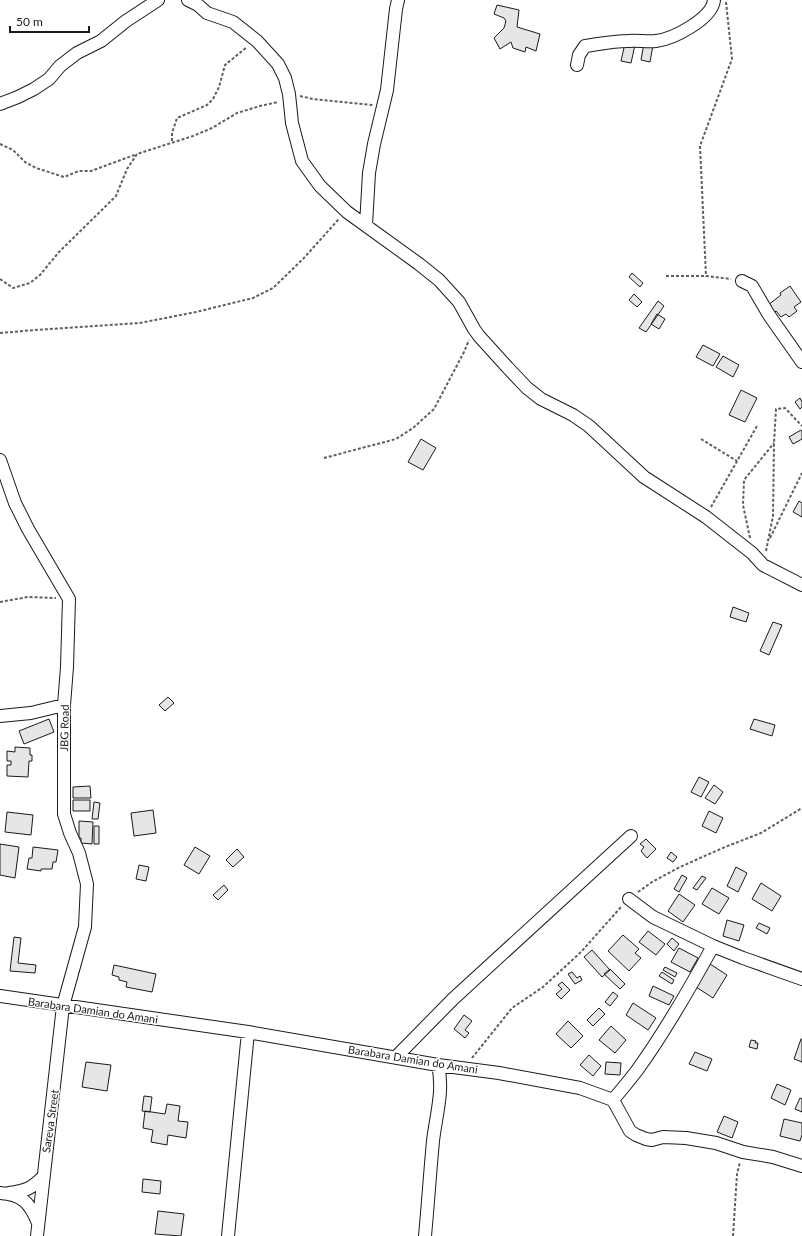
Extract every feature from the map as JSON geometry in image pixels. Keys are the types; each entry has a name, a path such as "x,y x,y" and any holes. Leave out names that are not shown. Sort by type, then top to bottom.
{"street":[{"path":"0,104 34,89 48,79 60,66 77,53 101,42 126,21 158,0"},
{"path":"188,0 198,4 207,13 233,22 257,41 278,64 285,78 292,122 302,161 320,186 347,212 440,280 459,302 474,329 527,388 541,399 573,415 589,426 644,477 706,517 752,553 764,566 802,585"},
{"path":"361,222 374,144 387,90 398,0"},
{"path":"577,65 579,55 585,46 628,40 656,41 688,28 708,14 712,9 714,0"},
{"path":"742,281 752,286 769,315 802,362"},
{"path":"0,460 15,503 28,529 69,599"},
{"name":"JBG Road","path":"63,1006 85,927 87,884 79,853 64,814 64,705 67,667 69,599"},
{"path":"0,716 31,713 64,705"},
{"path":"396,1057 453,999 631,836"},
{"path":"628,899 653,917 713,946 802,979"},
{"path":"713,946 665,1029 637,1070 612,1100 630,1131 636,1135 652,1140 663,1137 692,1139 716,1143 743,1152 773,1157 802,1166"},
{"name":"Barabara Damian do Amani","path":"0,996 248,1032 438,1065 499,1073 580,1088 612,1100"},
{"name":"Sareva Street","path":"37,1236 63,1006"},
{"path":"228,1236 248,1032"},
{"path":"425,1236 433,1139 441,1088 441,1077 438,1065"},
{"path":"4,1193 29,1189 43,1177"},
{"path":"4,1193 19,1197 27,1202 32,1209 38,1224"}],"path":[{"path":"706,276 700,146 732,59 726,0"},
{"path":"172,142 172,133 178,118 207,105 219,87 225,65 245,48 257,41"},
{"path":"0,144 14,150 25,162 36,168 64,177 79,171 91,171 193,136 212,128 237,113 289,97 383,106"},
{"path":"0,279 13,288 30,283 40,275 59,252 116,196 127,169 137,154"},
{"path":"0,333 140,323 196,312 253,298 273,288 338,220 346,217 361,222"},
{"path":"666,276 706,276 726,280"},
{"path":"324,458 396,439 413,428 434,410 464,352 474,329"},
{"path":"764,566 773,516 776,409 785,408 802,426"},
{"path":"706,517 758,426"},
{"path":"701,440 738,461"},
{"path":"752,553 742,505 744,480 774,443"},
{"path":"768,542 802,473"},
{"path":"0,602 28,597 69,599"},
{"path":"464,1069 512,1008 543,987 572,961 628,899 652,882 665,875 725,846 761,833 802,808"},
{"path":"734,1236 737,1174 743,1152"}],"building":[{"path":"497,5 519,10 517,27 540,34 536,51 526,47 525,52 513,48 511,42 500,49 494,38 504,28 506,21 504,18 494,14"},
{"path":"625,43 635,45 631,63 621,61"},
{"path":"644,43 653,45 650,62 641,60"},
{"path":"632,273 643,283 640,287 629,277"},
{"path":"790,286 801,302 794,307 797,311 789,317 786,314 781,317 776,311 774,313 768,305 781,295 780,293"},
{"path":"634,294 642,302 637,307 629,300"},
{"path":"658,301 664,306 646,332 639,328"},
{"path":"657,314 665,319 659,329 651,324"},
{"path":"703,345 720,354 713,366 696,357"},
{"path":"723,356 739,365 733,377 716,367"},
{"path":"741,390 757,398 745,422 729,415"},
{"path":"800,398 802,407 800,409 795,402"},
{"path":"801,430 802,439 793,444 789,437"},
{"path":"421,439 436,448 423,470 408,462"},
{"path":"799,501 802,503 802,517 793,512"},
{"path":"733,607 749,613 746,622 730,617"},
{"path":"773,622 782,625 769,655 760,651"},
{"path":"168,697 174,703 165,711 159,705"},
{"path":"49,719 54,732 24,744 19,731"},
{"path":"754,719 775,725 772,736 750,729"},
{"path":"15,747 30,748 32,761 29,761 28,777 7,776 7,765 11,765 11,761 7,761 7,751 15,752"},
{"path":"699,777 709,782 701,797 691,792"},
{"path":"714,785 723,792 715,804 705,798"},
{"path":"90,786 91,798 73,798 73,787"},
{"path":"73,800 90,800 90,811 73,811"},
{"path":"94,802 100,803 98,819 92,819"},
{"path":"153,810 156,833 134,836 131,813"},
{"path":"709,811 723,818 716,833 702,826"},
{"path":"7,812 33,815 31,835 5,832"},
{"path":"79,821 93,822 92,844 81,843 81,838 79,838"},
{"path":"94,826 99,826 99,844 94,844"},
{"path":"646,839 656,849 647,858 641,851 644,847 640,844"},
{"path":"0,844 19,847 15,878 0,875"},
{"path":"33,847 58,850 56,862 53,862 52,869 41,869 41,871 27,869 29,858 32,858"},
{"path":"195,847 210,856 199,874 184,865"},
{"path":"237,849 244,857 233,867 226,860"},
{"path":"671,852 677,857 673,862 667,858"},
{"path":"139,865 149,867 146,881 136,879"},
{"path":"736,867 747,873 738,892 727,886"},
{"path":"682,875 687,878 679,892 674,889"},
{"path":"702,876 706,878 697,890 693,888"},
{"path":"761,883 781,896 772,911 752,899"},
{"path":"224,885 228,890 218,900 213,895"},
{"path":"712,888 729,898 719,914 702,904"},
{"path":"679,894 695,905 683,922 668,911"},
{"path":"727,920 744,925 739,941 723,936"},
{"path":"759,923 770,928 767,934 756,928"},
{"path":"648,931 665,944 656,955 639,942"},
{"path":"623,935 639,949 635,953 641,958 629,971 608,951"},
{"path":"14,937 21,938 18,963 36,965 35,973 10,971"},
{"path":"672,938 679,944 674,951 667,944"},
{"path":"679,948 698,958 690,972 671,962"},
{"path":"592,950 610,970 602,977 584,957"},
{"path":"710,964 727,975 713,998 696,987"},
{"path":"114,965 156,974 152,992 126,987 127,982 119,980 119,977 112,975"},
{"path":"665,967 677,973 675,977 663,970"},
{"path":"610,969 625,984 620,989 604,974"},
{"path":"572,972 577,978 580,976 582,980 575,984 568,974"},
{"path":"662,972 674,980 672,984 659,976"},
{"path":"562,982 570,990 561,999 556,994 562,989 558,985"},
{"path":"653,986 674,996 669,1005 649,996"},
{"path":"613,992 618,996 610,1006 605,1002"},
{"path":"633,1003 656,1018 648,1030 626,1015"},
{"path":"599,1008 605,1014 593,1026 587,1020"},
{"path":"464,1015 472,1021 465,1030 469,1033 465,1038 454,1029"},
{"path":"568,1021 583,1036 571,1048 556,1034"},
{"path":"611,1026 626,1040 615,1053 599,1040"},
{"path":"802,1039 802,1062 794,1059"},
{"path":"751,1040 758,1043 757,1049 749,1047"},
{"path":"695,1052 712,1059 707,1071 689,1064"},
{"path":"589,1055 601,1066 593,1076 580,1065"},
{"path":"86,1062 111,1065 107,1091 82,1087"},
{"path":"606,1062 621,1063 620,1075 605,1074"},
{"path":"777,1084 791,1090 785,1105 771,1098"},
{"path":"144,1096 152,1097 150,1112 142,1111"},
{"path":"800,1098 802,1099 802,1112 795,1109"},
{"path":"167,1104 180,1106 178,1121 188,1122 186,1138 168,1135 167,1145 151,1142 153,1130 143,1128 145,1111 165,1114"},
{"path":"724,1116 738,1122 732,1138 717,1132"},
{"path":"784,1119 802,1123 802,1135 800,1141 780,1136"},
{"path":"143,1179 161,1181 160,1194 142,1192"},
{"path":"158,1211 184,1214 181,1236 155,1234"}]}
